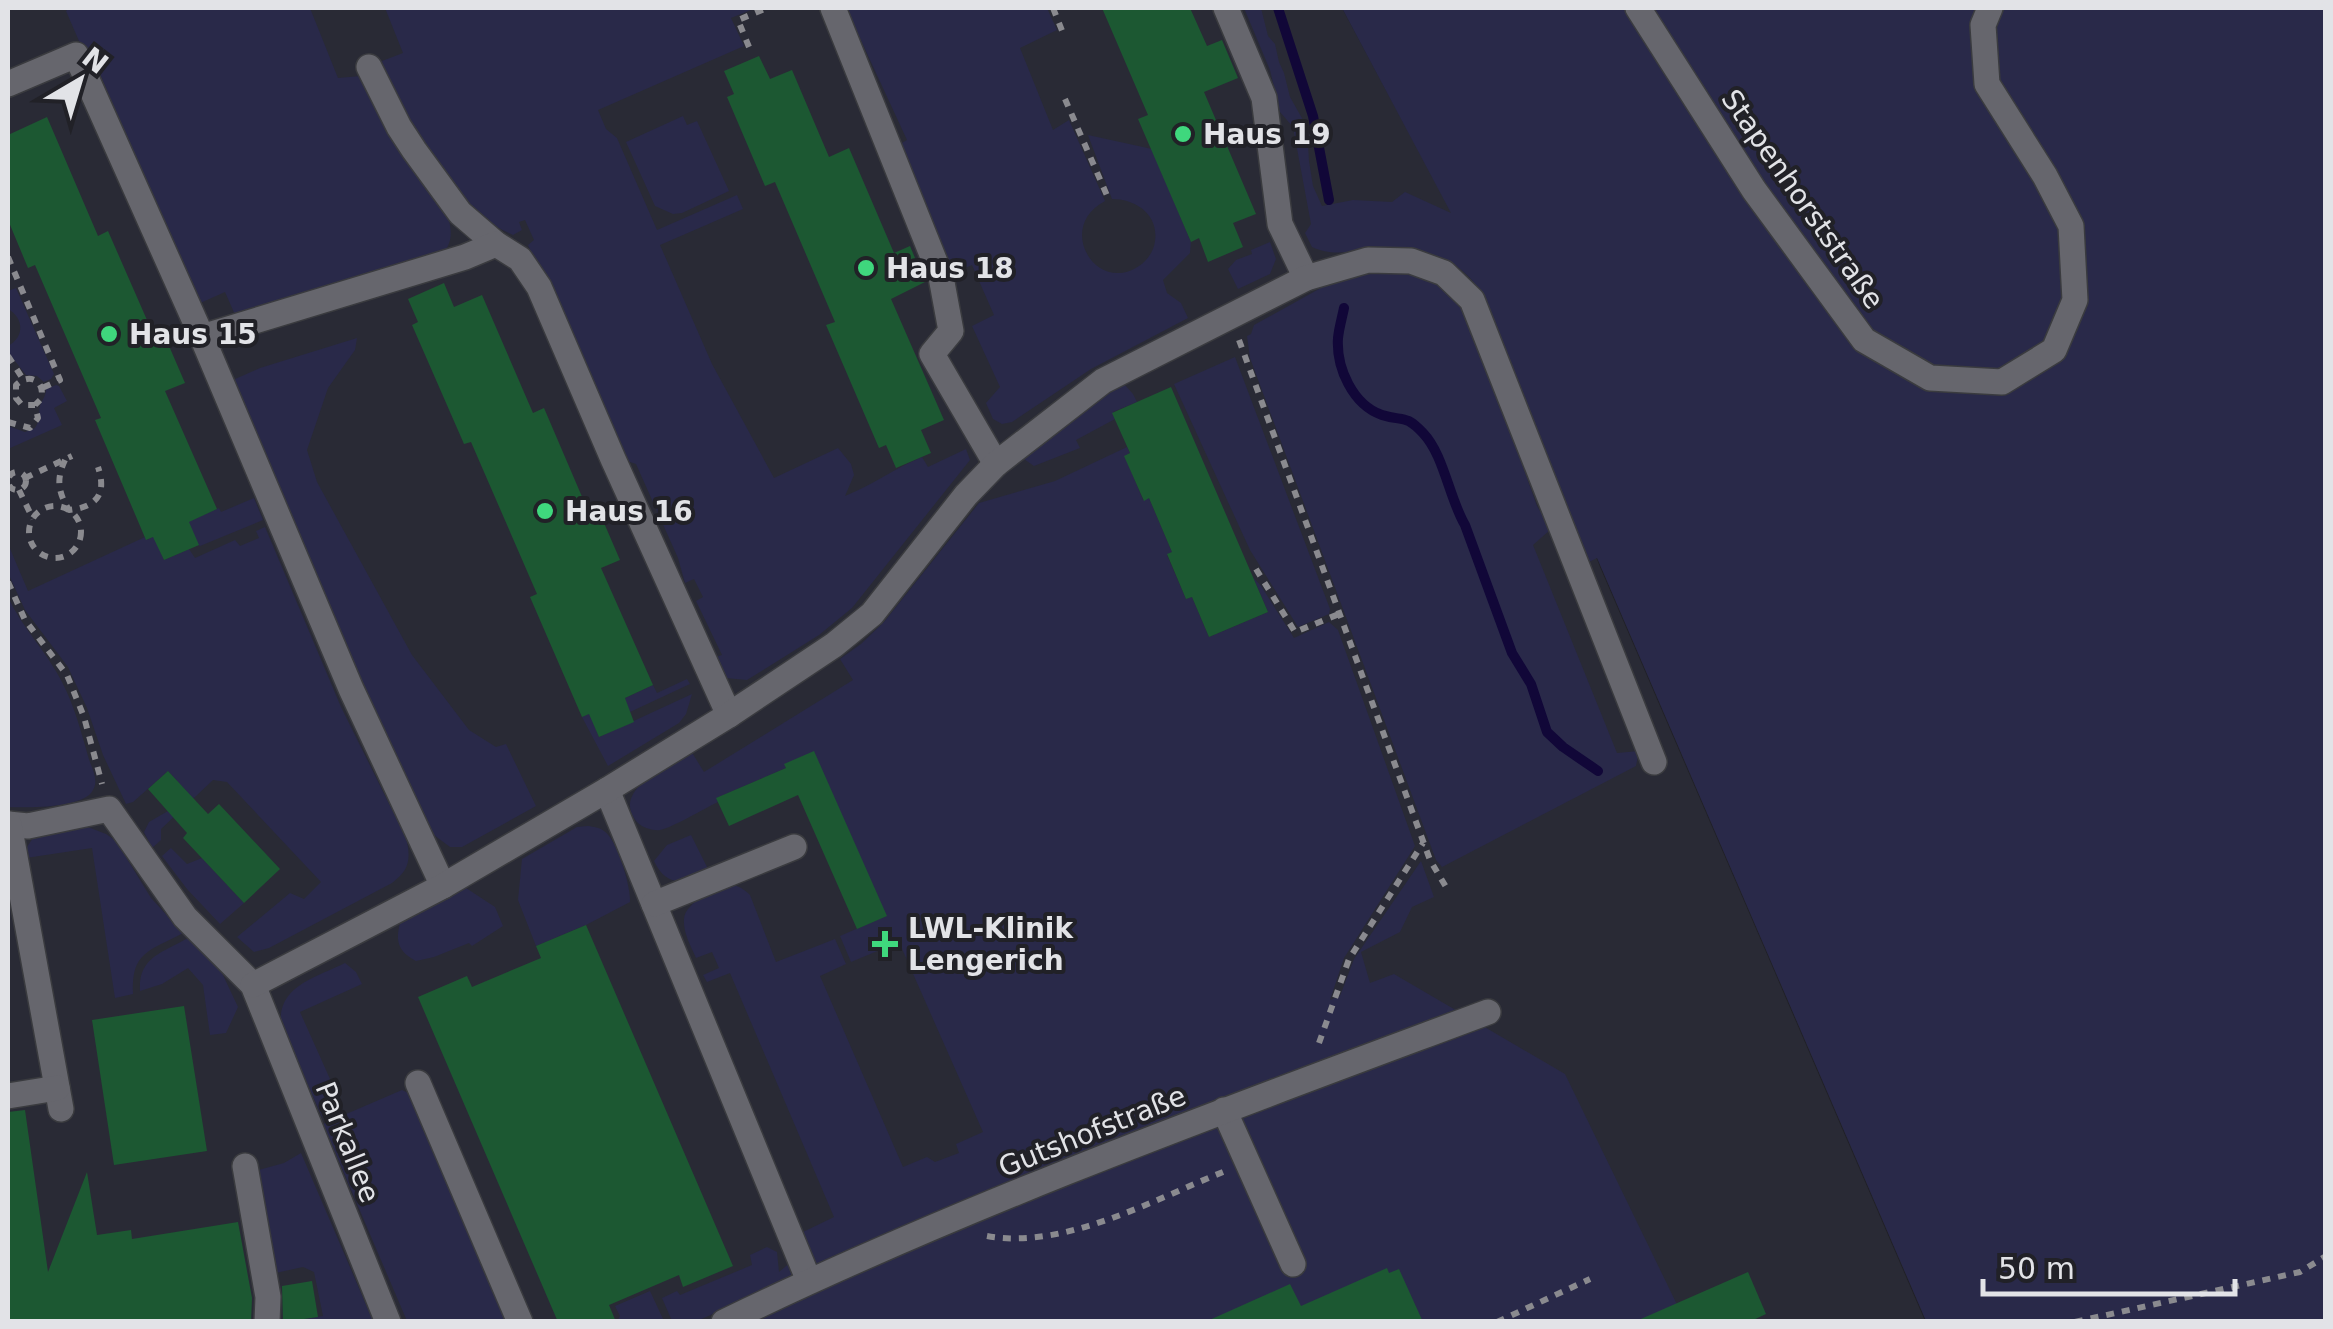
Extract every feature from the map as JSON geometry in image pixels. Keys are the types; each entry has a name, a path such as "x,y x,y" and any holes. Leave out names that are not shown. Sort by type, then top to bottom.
{"street":[{"path":"833,8 941,277 951,332 932,354 996,464"},
{"path":"1226,8 1264,98 1280,224 1306,278"},
{"name":"Stapenhorststraße","path":"1638,8 1754,190 1864,340 1930,378 2002,382 2054,350 2074,300 2071,226 2045,176 1987,84 1982,25 1990,8"},
{"path":"8,84 76,55 352,690 443,886"},
{"path":"369,66 399,127 460,213 520,259 539,287 729,715"},
{"path":"202,338 496,244"},
{"path":"8,1096 59,1099 8,824 28,826 109,809 185,917 253,985 443,886 729,715 834,645 872,614 966,495 996,464 1104,382 1306,278 1368,260 1411,262 1444,273 1472,300 1654,762"},
{"path":"607,790 808,1281"},
{"path":"654,904 794,847"},
{"name":"Parkallee","path":"253,985 388,1322"},
{"name":"Gutshofstraße","path":"724,1322 808,1281 957,1218 1224,1110 1488,1012"},
{"path":"418,1083 520,1322"},
{"path":"1224,1110 1293,1264"},
{"path":"245,1166 268,1297 266,1322"}],"path":[{"path":"749,47 738,20 768,8"},
{"path":"1052,8 1063,32"},
{"path":"1065,100 1109,200"},
{"path":"8,258 60,380 42,388"},
{"path":"8,286 18,282"},
{"path":"1228,316 1423,843 1446,887"},
{"path":"8,356 23,379"},
{"path":"23,379 36,380 42,388 41,399 35,405 22,404 14,394 23,379"},
{"path":"8,422 30,428 38,418 35,405"},
{"path":"25,478 69,458 59,476 59,491 68,510"},
{"path":"68,510 88,506 97,499 102,489 98,466"},
{"path":"18,472 26,484 19,490 9,486 9,478 18,472"},
{"path":"19,490 33,519"},
{"path":"46,508 68,510 77,517 82,533 76,549 61,558 44,556 32,544 33,519 46,508"},
{"path":"1256,568 1295,632 1340,614"},
{"path":"8,582 25,620 67,675 84,717 109,809"},
{"path":"1310,1078 1349,959 1423,843"},
{"path":"957,1218 967,1231 993,1238 1049,1236 1087,1227 1247,1162"},
{"path":"2076,1322 2300,1272 2326,1256"},
{"path":"1497,1322 1590,1279"}],"shaded area":[{"name":"LWL-Klinik Lengerich","path":"8,8 1342,8 1488,280 1600,567 1925,1321 8,1322"},
{"path":"310,8 338,78 361,76 446,209 451,233 446,249 442,255 236,317 225,292 198,304 94,60 79,41 66,11"},
{"path":"385,8 756,8 731,18 744,46 598,110 606,129 617,138 657,230 737,195 743,209 660,245 712,364 774,478 838,448 851,464 854,475 845,496 922,457 928,467 966,449 970,460 852,608 819,635 747,680 726,678 716,657 722,655 696,601 703,597 694,579 685,583 678,558 636,464 621,459 528,245 534,240 525,220 519,222 522,230 513,235 490,224 457,196 389,88 382,61 403,53"},
{"path":"846,8 1047,8 1057,30 1020,48 1053,130 1069,120 1105,201 1090,212 1083,226 1082,241 1087,254 1109,272 1123,273 1147,259 1155,231 1144,210 1112,199 1088,135 1152,149 1191,242 1190,253 1163,280 1167,293 1181,303 1188,318 1091,369 1012,422 1002,424 993,419 986,403 1000,387 972,326 994,315 972,265 951,274 900,144 907,140"},
{"path":"1244,8 1261,8 1290,97 1307,127 1313,186 1322,206 1353,200 1392,202 1405,192 1451,213 1342,8 2325,8 2325,1321 1926,1321 1597,558 1585,564 1488,307 1466,274 1432,255 1393,248 1332,252 1312,247 1305,233 1311,224 1293,127 1280,112 1270,70"},
{"path":"683,116 687,125 697,121 729,191 673,214 655,206 626,142"},
{"path":"1270,242 1276,259 1270,274 1238,289 1228,269 1236,260 1252,254 1251,250"},
{"path":"1359,274 1412,274 1432,279 1462,305 1537,506 1551,529 1533,545 1617,753 1639,751 1636,766 1442,867 1436,860 1250,358 1247,336 1254,325 1328,284"},
{"path":"16,288 54,374 44,382 37,376 26,375 8,352 8,346 20,333 20,322 8,309 8,291"},
{"path":"357,338 355,350 328,388 307,450 317,482 412,655 469,730 496,747 506,744 536,806 462,847 450,847 430,832 357,681 233,380"},
{"path":"1235,357 1330,609 1329,614 1298,627 1250,550 1174,384"},
{"path":"1123,383 1137,402 1113,412 1115,419 1076,440 1080,448 1034,466 1021,457 1041,439"},
{"path":"56,385 67,401 54,408 62,425 8,449 8,426 25,432 35,428 46,389"},
{"path":"1127,447 1130,453 1125,456 1143,500 1149,498 1172,552 1167,555 1186,599 1192,597 1209,637 1268,612 1253,577 1294,638 1329,622 1338,630 1415,846 1344,958 1330,1000 1340,996 1354,959 1421,861 1434,897 1412,907 1400,932 1361,952 1370,983 1394,974 1565,1074 1685,1321 719,1321 742,1301 697,1321 672,1321 662,1298 677,1291 680,1295 752,1265 750,1255 767,1247 777,1252 779,1272 805,1250 803,1232 834,1217 730,973 707,982 703,975 719,968 712,952 696,958 688,939 686,913 705,895 729,886 750,895 776,962 835,939 846,964 820,976 903,1167 927,1157 935,1162 959,1153 956,1144 983,1132 899,942 851,962 840,936 886,916 784,765 786,768 717,798 718,802 660,830 640,825 631,811 636,790 657,771 691,751 704,772 853,680 840,659 884,622 979,503 1055,481"},
{"path":"254,498 263,520 198,545 187,522"},
{"path":"265,527 341,707 406,838 409,858 406,868 392,883 269,948 254,952 237,937 290,893 304,899 321,882 227,782 213,780 161,829 161,840 152,848 144,832 149,822 188,793 168,771 126,804 68,667 25,610 8,573 8,544 28,591 145,537 147,540 154,536 164,560 189,549 195,558 235,540 240,546 259,538 256,531"},
{"path":"8,597 56,671 77,718 95,784 91,793 75,802 8,807"},
{"path":"687,679 690,684 630,712 623,699 653,685 657,693"},
{"path":"692,694 679,723 608,766 582,717 590,713 599,737"},
{"path":"88,827 116,841 151,898 183,933 145,954 135,969 133,994 115,998 92,848 26,858 33,838"},
{"path":"577,827 602,830 614,843 626,875 630,902 536,946 518,900 522,859"},
{"path":"691,835 710,873 671,880 654,861 667,845"},
{"path":"171,848 187,864 202,858 244,903 220,924 162,856"},
{"path":"466,888 495,907 503,926 472,946 469,943 434,957 416,961 406,954 398,941 400,923"},
{"path":"188,938 222,973 238,1007 226,1033 210,1035 203,985 188,968 162,984 140,991 147,963"},
{"path":"345,963 362,984 300,1012 343,1108 322,1117 281,1024 281,1011 285,1000 301,984"},
{"path":"402,1090 412,1095 509,1321 407,1321 323,1124"},
{"path":"301,1153 373,1321 292,1321 323,1316 314,1272 303,1267 271,1274 255,1171 284,1163"},
{"path":"650,1291 664,1321 617,1321 620,1316 615,1306"}],"building":[{"name":"Haus 19","path":"1102,8 1190,8 1207,46 1222,40 1238,78 1204,92 1256,214 1233,223 1243,247 1208,262 1199,238 1191,242 1138,119 1148,115"},
{"name":"Haus 18","path":"759,56 770,79 792,70 829,157 849,148 894,253 910,246 925,282 891,299 944,420 921,430 931,453 896,468 886,445 879,448 826,325 835,322 775,182 765,186 727,97 734,94 724,71"},
{"name":"Haus 15","path":"47,117 98,236 108,231 154,336 163,332 185,383 165,391 217,509 189,522 199,545 164,560 153,537 146,540 95,420 101,418 35,265 28,268 8,220 8,135"},
{"name":"Haus 16","path":"444,283 454,307 482,295 533,413 544,408 589,513 598,509 620,560 601,568 653,685 625,698 634,722 599,737 589,714 582,717 530,597 537,594 471,442 464,444 412,325 418,322 408,299"},
{"path":"1171,387 1268,612 1209,637 1192,597 1186,599 1167,554 1172,552 1149,498 1144,501 1124,456 1130,453 1112,413"},
{"path":"814,751 887,916 857,929 798,795 729,826 716,798 786,768 784,764"},
{"path":"168,771 208,814 219,804 280,869 244,903 183,838 187,833 148,789"},
{"path":"586,925 733,1266 683,1287 679,1275 609,1305 616,1322 558,1322 418,997 467,976 472,987 541,958 536,946"},
{"path":"184,1006 207,1151 114,1165 92,1020"},
{"path":"25,1110 48,1272 87,1172 97,1235 131,1230 132,1239 238,1222 252,1298 251,1322 8,1322 8,1112"},
{"path":"1387,1268 1389,1273 1399,1269 1423,1322 1205,1322 1290,1284 1301,1306"},
{"path":"1748,1272 1766,1314 1749,1322 1634,1322"},
{"path":"312,1281 318,1317 283,1322 282,1286"}],"waterway":[{"path":"1278,8 1313,116 1329,200"},
{"path":"1344,308 1338,350 1348,384 1372,410 1407,420 1430,442 1512,653 1531,684 1547,732 1598,771"}],"place":[{"name":"Haus 19","path":"1183,134"},
{"name":"Haus 18","path":"866,268"},
{"name":"Haus 15","path":"109,334"},
{"name":"Haus 16","path":"545,511"},
{"name":"LWL-Klinik Lengerich","path":"885,944"}]}
